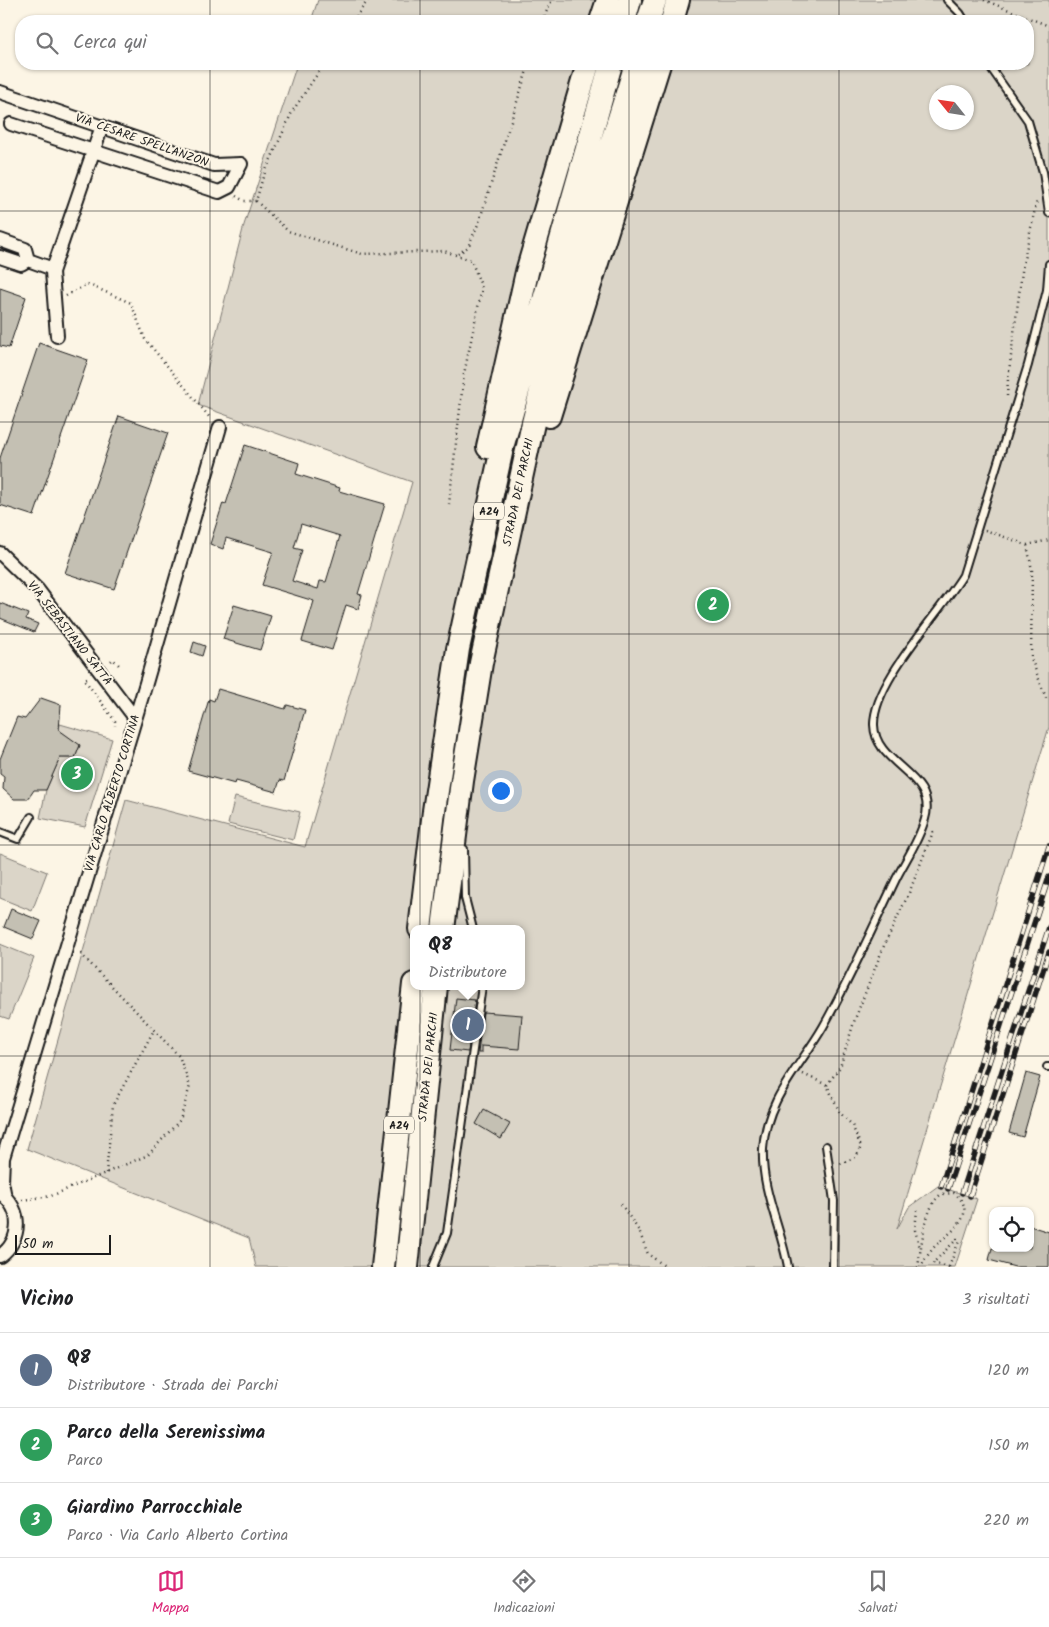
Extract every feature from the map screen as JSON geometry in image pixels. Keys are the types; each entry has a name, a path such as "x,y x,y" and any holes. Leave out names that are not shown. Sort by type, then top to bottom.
{"highway":[{"path":"603,15 608,0"},
{"path":"626,15 630,0"},
{"path":"650,15 655,0"},
{"path":"674,15 678,0"},
{"path":"458,649 468,548 527,272 586,70"},
{"name":"STRADA DEI PARCHI","path":"420,925 434,811 458,649 504,444 609,70"},
{"name":"STRADA DEI PARCHI","path":"444,925 462,781 481,663 533,423 568,283 634,70"},
{"path":"505,552 657,70"},
{"name":"STRADA DEI PARCHI","path":"383,1267 413,990"},
{"name":"STRADA DEI PARCHI","path":"407,1267 436,990"}],"street":[{"name":"VIA CESARE SPELLANZON","path":"0,92 214,165 241,164 232,182 225,190 216,191 11,124"},
{"path":"57,336 53,303 53,269 102,126"},
{"path":"0,240 25,249 28,260"},
{"path":"0,257 21,264 28,260 53,269"},
{"name":"VIA CARLO ALBERTO CORTINA","path":"0,1256 13,1243 17,1232 16,1212 3,1195 1,1160 135,718 220,427"},
{"name":"VIA SEBASTIANO SATTA","path":"0,553 38,590 135,718"}],"lane":[{"path":"947,0 961,15"},
{"path":"992,70 1028,121 1044,181 1049,213"},
{"path":"788,1267 784,1243 767,1194 763,1170 763,1147 772,1108 793,1070 822,1028 848,981 897,877 919,838 926,817 926,802 920,785 887,756 877,742 874,724 878,704 890,678 950,597 963,575 1028,365 1046,290 1049,264"},
{"path":"462,781 463,830"},
{"path":"0,832 18,839 31,817"},
{"path":"464,840 465,898 472,925"},
{"path":"433,1267 447,1233 481,990"},
{"path":"826,1146 834,1201 834,1267"}],"path":[{"path":"357,15 368,0"},
{"path":"545,15 552,0"},
{"path":"984,0 1022,15"},
{"path":"1034,20 1049,26"},
{"path":"256,202 264,176 292,112 320,70"},
{"path":"458,254 468,247 479,222 527,70"},
{"path":"1008,397 1008,379 1023,264 1034,210 1044,181"},
{"path":"225,190 244,200 256,202 288,231 362,254 444,251 458,254 471,260 482,288 464,374 449,504"},
{"path":"53,303 87,284 131,303 145,339 198,405 220,427"},
{"path":"977,528 1027,545 1049,540"},
{"path":"1027,545 1032,570 1031,658 1046,698"},
{"path":"110,660 113,659 120,666"},
{"path":"86,678 84,679 115,721 114,726"},
{"path":"828,1086 840,1066 855,1019 883,948 909,893 933,832 926,817"},
{"path":"21,1200 51,1196 148,1155 180,1120 190,1086 179,1056 81,954 65,949"},
{"path":"106,1173 113,1105 154,1030"},
{"path":"793,1070 828,1086 840,1114 852,1126 861,1147 856,1157 829,1169"},
{"path":"946,1193 954,1193 963,1205 963,1214 959,1226 936,1245 920,1267 921,1250 934,1200 946,1193"},
{"path":"621,1204 639,1231 648,1254 666,1267"},
{"path":"917,1210 915,1230 921,1250"},
{"path":"957,1239 959,1241 949,1267 939,1266 933,1263 957,1239"}],"shaded area":[{"path":"318,0 1049,0 1049,727 897,1229 909,1207 938,1186 977,1199 955,1267 256,1267 249,1238 27,1149 126,800 305,847 412,482 198,405 244,225 295,70 1034,70 1034,15 313,15"},
{"path":"60,724 112,739 85,827 40,818 46,790 60,758 75,758 80,746 59,730"},
{"path":"235,797 300,812 293,840 228,824"},
{"path":"0,853 47,872 32,911 0,898"},
{"path":"0,944 34,958 9,1019 0,1016"}],"building":[{"path":"0,288 26,297 9,348 0,346"},
{"path":"39,343 88,360 34,516 0,505 0,458"},
{"path":"119,416 168,433 114,589 65,573"},
{"path":"245,445 299,463 296,474 340,488 339,491 385,504 358,594 362,595 358,609 346,605 332,650 302,641 314,601 262,585 273,552 226,538 223,549 210,544 223,503 226,504","holes":["301,524 340,536 326,582 320,581 318,589 292,581 302,550 294,548"]},
{"path":"0,603 28,614 26,619 38,624 34,632 0,618"},
{"path":"234,605 271,616 260,650 223,639"},
{"path":"194,642 205,646 202,656 191,652"},
{"path":"218,689 285,709 287,705 305,710 284,781 280,780 276,792 236,781 235,784 188,771 209,699 214,701"},
{"path":"41,698 61,705 59,730 80,745 75,758 60,758 46,790 34,790 28,799 14,799 3,789 4,777 0,774 0,759 17,717 25,719"},
{"path":"11,909 41,921 33,939 4,927"},
{"path":"456,998 475,1000 468,1052 450,1050"},
{"path":"483,1012 522,1015 519,1049 481,1046 481,1053 478,1053"},
{"path":"1026,1073 1040,1077 1023,1137 1009,1133"},
{"path":"484,1110 510,1124 501,1139 476,1124"},
{"path":"1034,1227 1049,1232 1049,1267 1015,1267 989,1260 991,1252 1034,1252"}],"railway":[{"path":"941,1187 1049,846"},
{"path":"948,1189 1049,877"},
{"path":"962,1193 1049,927"},
{"path":"970,1196 1049,952"}],"place":[{"name":"Parco della Serenissima","path":"713,605"},
{"name":"Giardino Parrocchiale","path":"77,774"},
{"name":"Q8","path":"468,1025"}]}
